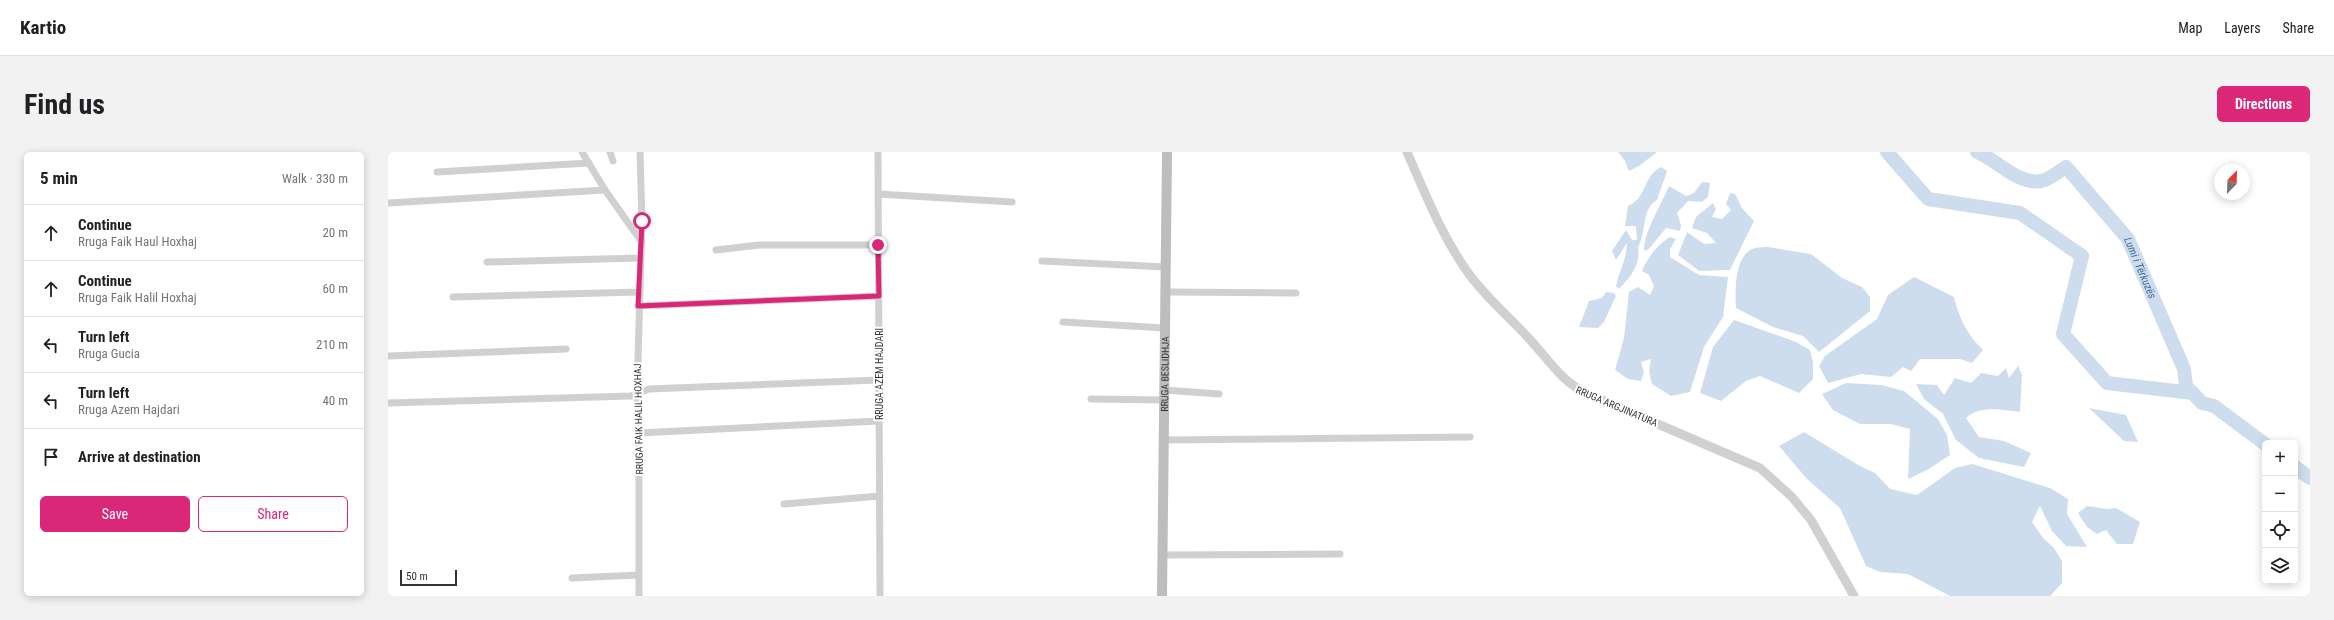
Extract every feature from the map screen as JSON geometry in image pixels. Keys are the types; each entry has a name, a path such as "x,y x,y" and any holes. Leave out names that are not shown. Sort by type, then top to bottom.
{"main road":[{"name":"RRUGA BESLIDHJA","path":"1162,596 1167,152"}],"street":[{"path":"582,152 605,190 641,241"},
{"path":"610,152 613,161"},
{"name":"RRUGA FAIK HALIL HOXHAJ","path":"639,596 639,433 637,394 638,292 641,241 640,152"},
{"name":"RRUGA AZEM HAJDARI","path":"878,152 880,596"},
{"name":"RRUGA ARGJINATURA","path":"1406,152 1436,216 1468,273 1534,344 1561,377 1574,388 1705,443 1760,468 1792,497 1811,520 1854,596"},
{"path":"437,172 589,163"},
{"path":"388,203 605,190"},
{"path":"878,194 1012,202"},
{"path":"716,250 759,246 878,245"},
{"path":"487,262 640,258"},
{"path":"1042,261 1166,267"},
{"path":"454,297 638,292"},
{"path":"1165,292 1296,293"},
{"path":"638,306 879,296"},
{"path":"1063,322 1165,328"},
{"path":"388,356 566,349"},
{"path":"388,402 631,396 649,390 879,380"},
{"path":"1091,399 1219,394"},
{"path":"639,433 879,422"},
{"path":"1164,440 1470,437"},
{"path":"784,504 880,496"},
{"path":"1163,555 1340,554"},
{"path":"572,578 639,576"}],"water":[{"path":"1618,152 1657,152 1639,166 1629,171 1625,161"},
{"path":"1661,167 1667,171 1657,200 1652,204 1646,215 1643,235 1638,247 1639,253 1636,265 1631,275 1619,289 1616,286 1627,243 1616,260 1612,251 1626,230 1632,240 1637,240 1636,226 1625,226 1628,206 1639,198 1647,181 1655,171"},
{"path":"1702,182 1710,183 1708,197 1702,202 1688,201 1677,213 1681,225 1680,231 1666,228 1649,249 1644,251 1646,236 1669,186 1686,196 1694,193"},
{"path":"1730,193 1735,194 1742,208 1754,221 1730,270 1699,271 1678,255 1687,232 1704,244 1716,243 1707,233 1692,228 1696,217 1713,203 1716,209 1712,217 1722,219 1731,210 1726,204"},
{"path":"1670,237 1676,239 1670,249 1670,257 1699,275 1728,277 1723,317 1704,347 1690,392 1671,396 1652,384 1649,371 1651,359 1641,362 1644,372 1641,381 1628,379 1615,370 1624,338 1629,292 1638,287 1650,295 1654,286 1649,275 1642,271 1653,252"},
{"path":"1768,247 1811,254 1842,278 1862,287 1870,297 1870,311 1819,352 1803,336 1773,327 1736,308 1737,274 1743,257 1748,251 1755,248"},
{"path":"1914,277 1954,297 1965,326 1973,339 1983,350 1972,363 1960,359 1920,359 1911,371 1903,367 1891,377 1861,374 1828,383 1819,366 1825,356 1877,319 1888,295"},
{"path":"1606,292 1614,293 1616,296 1604,322 1598,328 1579,327 1589,301 1602,298"},
{"path":"1734,320 1796,342 1810,350 1813,362 1813,379 1799,393 1760,376 1746,381 1721,401 1700,393 1713,347"},
{"path":"2018,366 2022,375 2020,412 1992,409 1978,411 1966,418 1979,437 2004,441 2031,453 2024,467 1979,458 1956,440 1943,414 1924,399 1916,384 1937,385 1944,395 1955,378 1971,383 1981,373 1998,376 2006,368 2009,378"},
{"path":"1846,383 1881,385 1904,391 1938,419 1947,435 1950,455 1927,470 1908,479 1910,429 1891,424 1860,424 1833,410 1822,394"},
{"path":"2089,408 2126,415 2138,442 2124,441"},
{"path":"1804,432 1860,466 1875,473 1890,489 1917,495 1955,468 1972,464 2050,488 2068,499 2067,514 2087,547 2066,546 2052,531 2040,506 2032,522 2043,538 2053,547 2062,561 2062,583 2050,596 1950,596 1908,574 1880,572 1866,566 1840,508 1807,479 1779,446"},
{"path":"2087,506 2107,509 2116,508 2140,522 2133,544 2117,544 2106,530 2097,534 2087,527 2078,513"}],"waterway":[{"path":"1887,152 1928,199 2020,213 2082,256 2063,334 2107,383 2193,393"},
{"name":"Lumi i Tërkuzës","path":"1977,152 2016,176 2032,181 2047,179 2066,167 2128,239 2184,369 2186,386 2202,403 2214,406 2262,442"},
{"name":"Lumi i Tërkuzës","path":"2298,469 2310,478"}],"route":[{"path":"642,221 638,306 879,296 878,245"}]}
